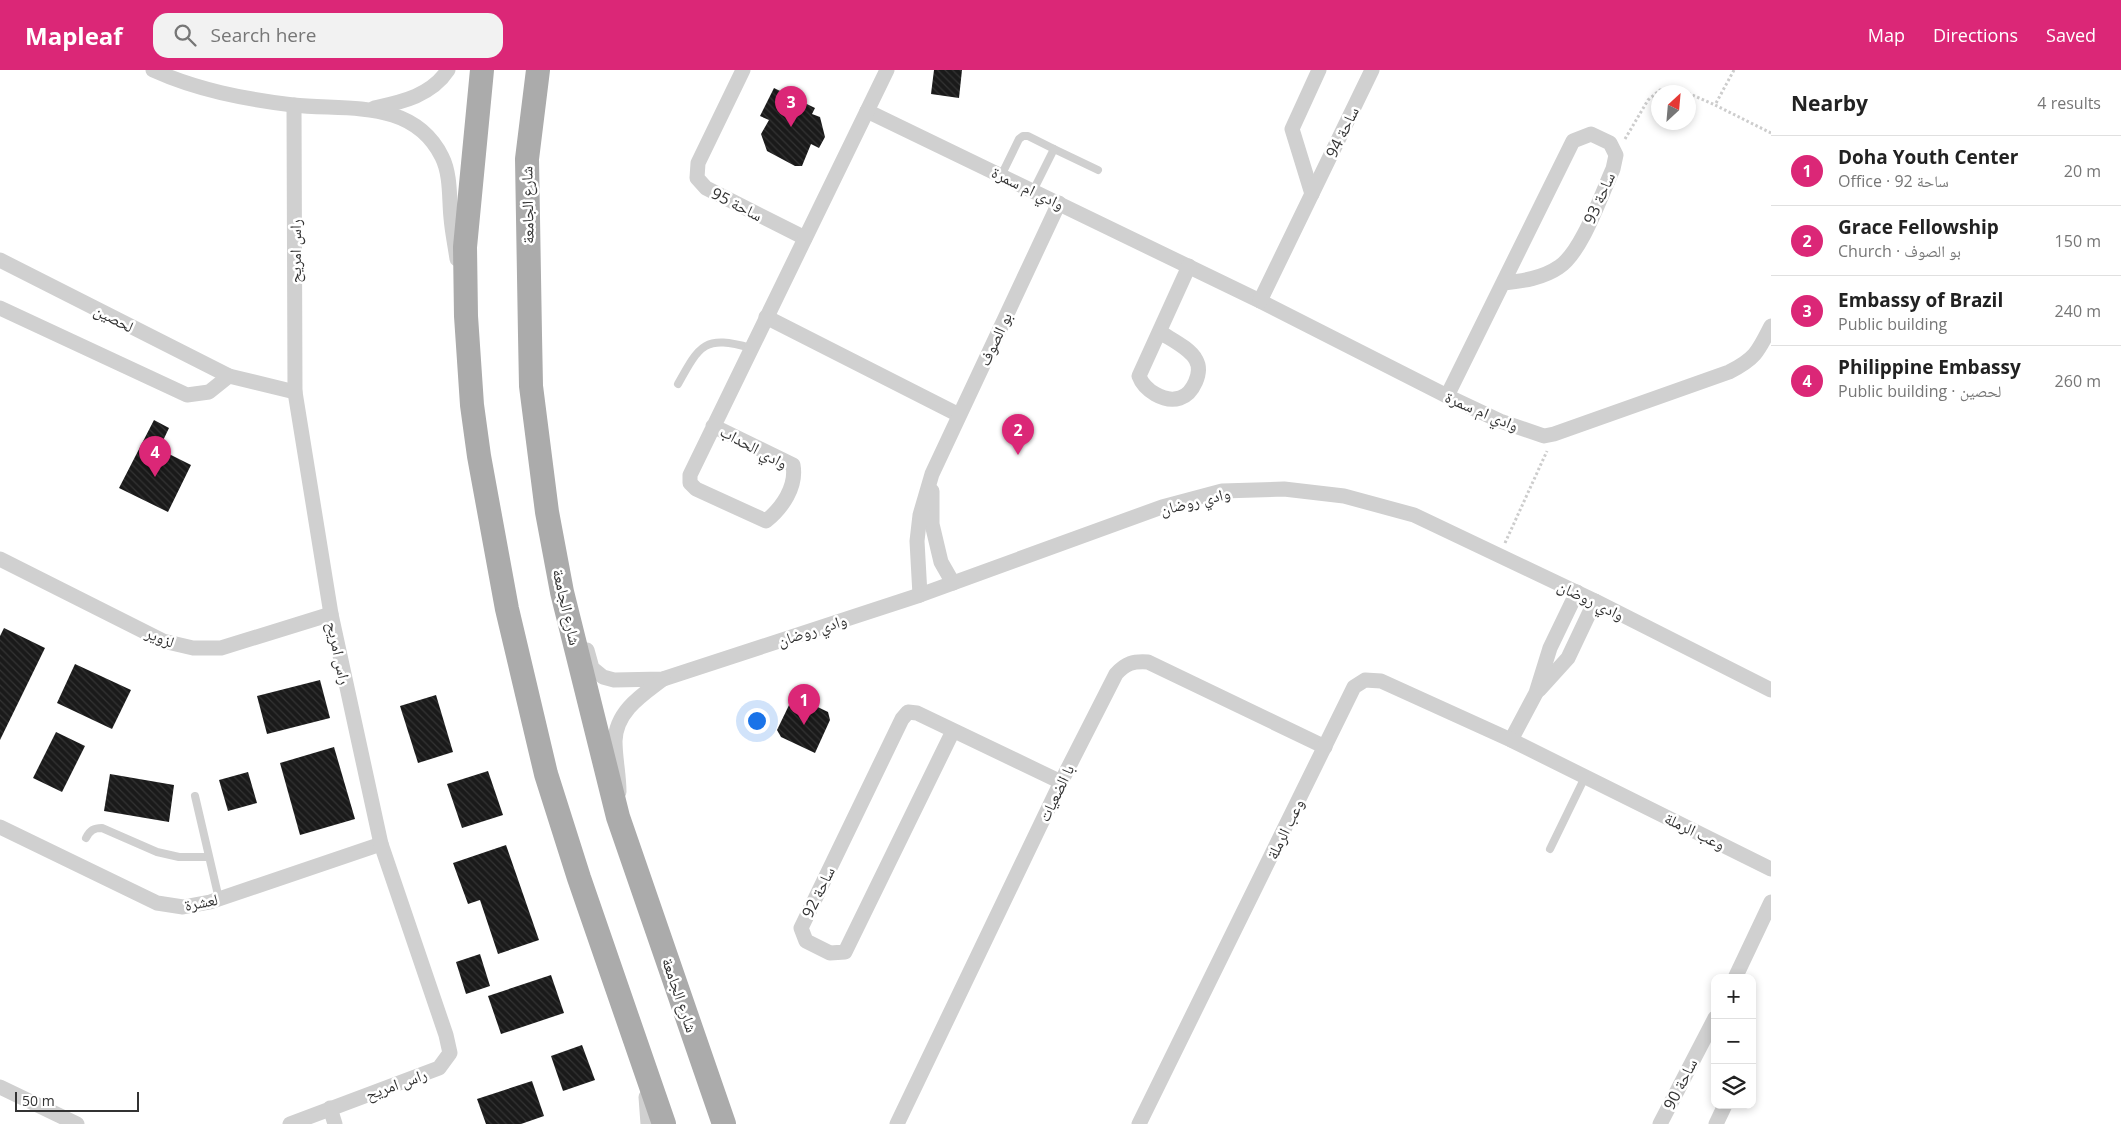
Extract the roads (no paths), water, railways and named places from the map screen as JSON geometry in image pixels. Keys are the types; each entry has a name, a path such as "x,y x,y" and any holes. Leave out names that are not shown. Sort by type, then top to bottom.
{"main road":[{"path":"482,70 466,247 466,292 472,406 479,456 507,609 552,793 578,878 664,1124"},
{"name":"شارع الجامعة","path":"538,70 527,159 531,386 547,512 562,592 618,817 724,1124"}],"street":[{"path":"152,70 199,88 232,96 294,105 370,109 401,118 417,126 432,142 442,158 447,172 451,220 460,282 466,292"},
{"path":"370,109 404,101 423,93 436,84 448,70"},
{"name":"ساحة 95","path":"743,70 698,163 697,178 706,188 805,238"},
{"name":"وادي الحداب","path":"714,426 793,465 793,476 787,496 781,506 766,521 696,489 690,483 690,475 887,70"},
{"name":"ساحة 94","path":"1312,194 1292,129 1319,70"},
{"name":"ساحة 94","path":"1260,301 1372,70"},
{"name":"راس امريح","path":"290,1124 439,1068 450,1053 446,1035 381,844 330,614 295,392 294,105"},
{"name":"وادي ام سمرة","path":"867,111 1189,266 1447,396 1500,420 1544,436 1735,369 1748,362 1761,346 1771,326"},
{"name":"ساحة 93","path":"1447,396 1573,141 1590,134 1610,143 1616,155 1613,168 1577,249 1560,267 1530,280 1504,283"},
{"name":"بو الصوف","path":"920,595 917,541 920,515 932,474 1059,203"},
{"name":"لحصين","path":"0,260 229,376 295,392"},
{"path":"1160,332 1192,354 1197,360 1199,370 1196,381 1189,391 1180,398 1168,398 1157,395 1141,382 1139,376 1189,266"},
{"path":"0,308 187,395 209,392 229,376"},
{"path":"766,318 959,416"},
{"name":"بو الصوف","path":"932,474 932,524 941,562 953,583"},
{"name":"وادي روضان","path":"562,592 578,623 592,668 603,678 614,680 664,679 920,595 1162,507 1222,491 1284,489 1344,496 1414,515 1577,592 1771,690"},
{"name":"لزوير","path":"0,559 164,641 193,648 221,648 330,614"},
{"path":"1511,740 1536,693 1550,648 1577,592"},
{"path":"1536,693 1568,658 1595,601"},
{"name":"با الضعيات","path":"898,1124 1061,782 1116,674 1124,665 1134,661 1148,662 1325,747"},
{"name":"وادي روضان","path":"618,817 619,774 615,742 617,728 629,707 664,679"},
{"name":"وعب الرملة","path":"1139,1124 1354,687 1365,680 1381,681 1511,740 1771,869"},
{"name":"ساحة 92","path":"953,731 845,952 830,953 806,941 801,928 902,719 908,712 917,713 1061,782"},
{"name":"لعشرة","path":"0,827 157,903 183,907 219,899 381,844"},
{"path":"1737,974 1771,902"},
{"name":"ساحة 90","path":"1660,1124 1714,1019"},
{"path":"639,1051 649,1112 648,1124"},
{"path":"0,1087 77,1124"},
{"path":"330,1108 335,1124"},
{"path":"1716,1124 1723,1109"}],"lane":[{"path":"1001,176 1023,136 1028,136 1098,170"},
{"path":"1033,191 1054,149"},
{"path":"678,384 694,355 709,343 727,342 751,348"},
{"path":"1550,849 1585,777"},
{"path":"195,796 219,899"},
{"path":"86,838 89,832 95,828 102,828 157,852 179,857 208,857"}],"place":[{"name":"Embassy of Brazil","path":"791,127"},
{"name":"Grace Fellowship","path":"1018,455"},
{"name":"Philippine Embassy","path":"155,477"},
{"name":"Doha Youth Center","path":"804,725"}]}
